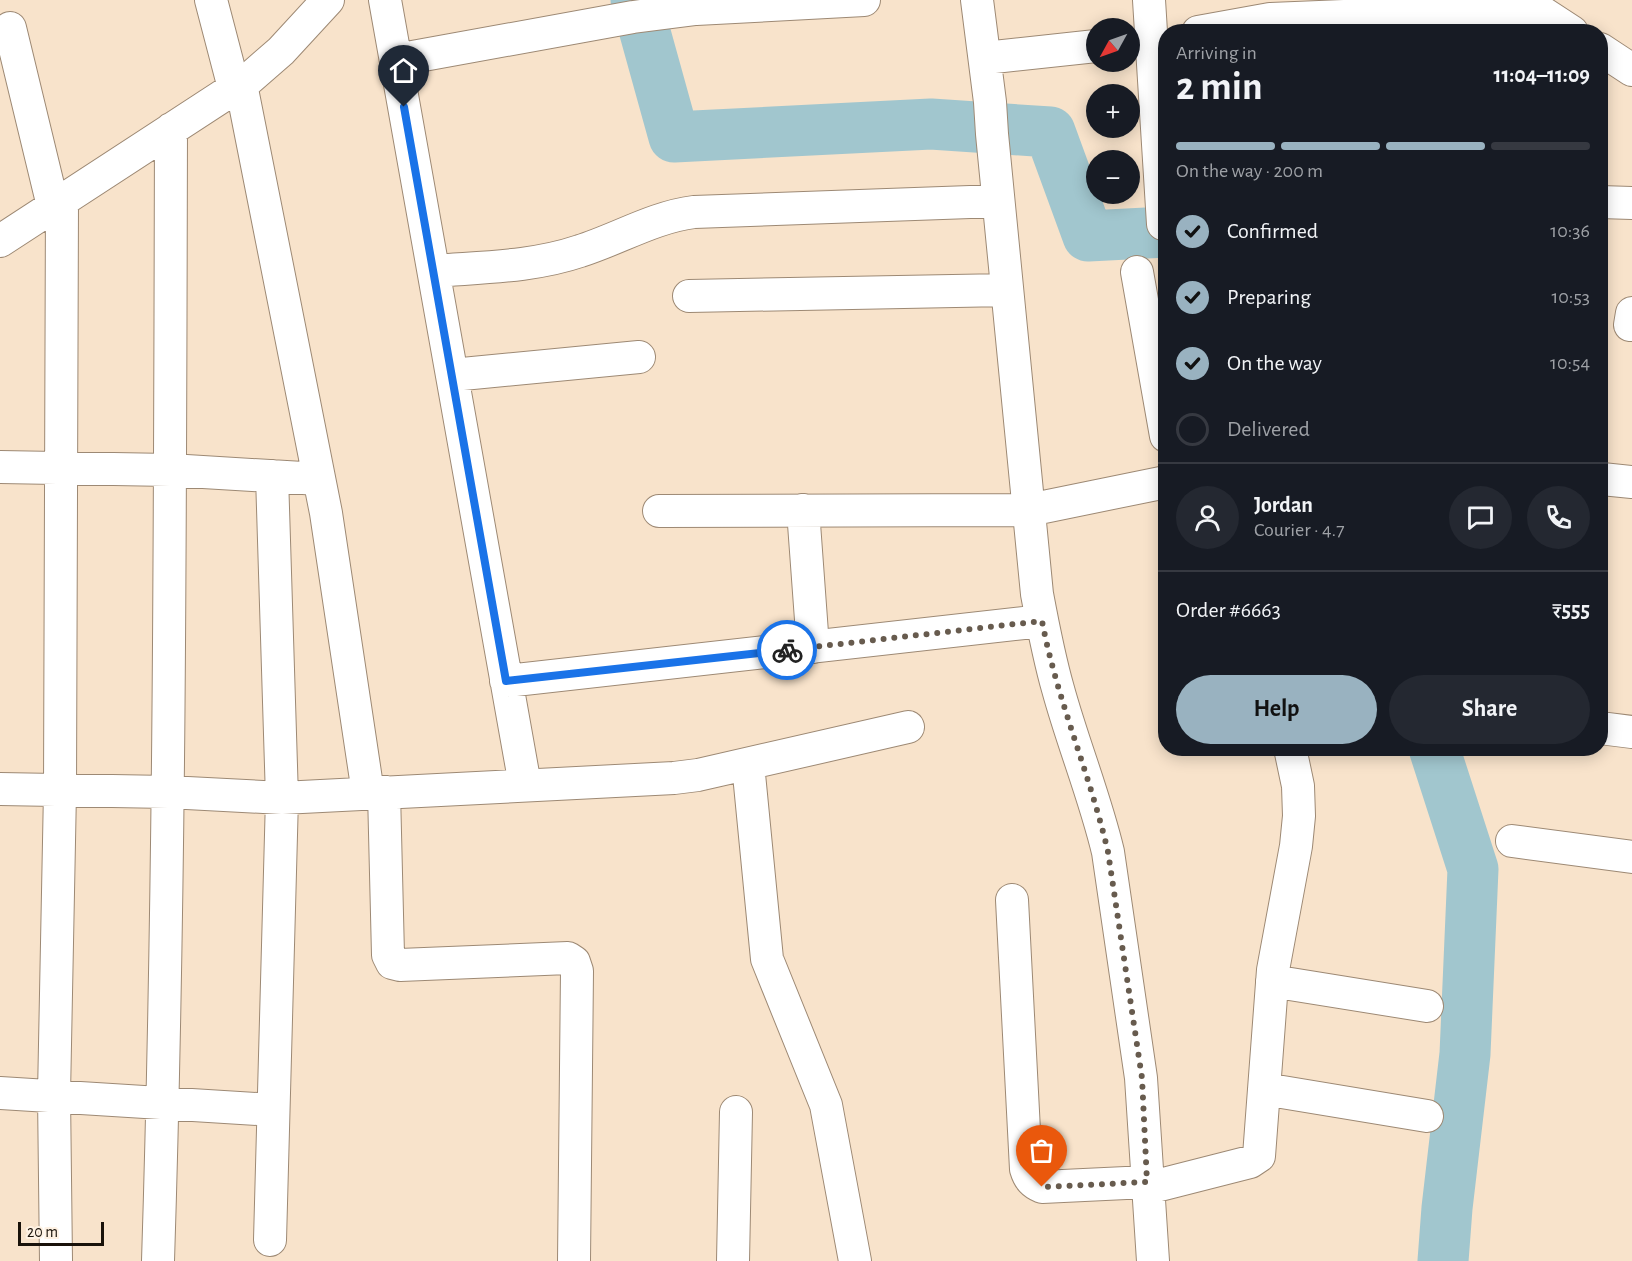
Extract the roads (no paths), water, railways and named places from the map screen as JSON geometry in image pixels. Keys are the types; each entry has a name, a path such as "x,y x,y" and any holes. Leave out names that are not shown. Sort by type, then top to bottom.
{"street":[{"path":"211,0 238,86 319,479 376,792 388,956 392,963 400,965 568,958 574,962 577,971 574,1261"},
{"path":"0,241 238,86 281,51 328,0"},
{"path":"385,0 525,785"},
{"path":"396,60 633,17 696,9 864,0"},
{"path":"977,0 990,102 1037,594 1058,690 1101,823 1108,852 1142,1078 1153,1261"},
{"path":"1149,0 1149,40 1158,150"},
{"path":"1223,24 1270,9 1320,24 1387,15 1490,21 1540,11 1560,24"},
{"path":"10,28 57,203 61,468 60,791 54,1095 56,1261"},
{"path":"985,58 1086,47"},
{"path":"1608,55 1632,70"},
{"path":"158,1261 168,792 171,129"},
{"path":"434,271 535,263 581,251 673,214 998,201"},
{"path":"1608,202 1632,203"},
{"path":"1137,272 1158,391"},
{"path":"689,296 1007,290"},
{"path":"452,375 639,357"},
{"path":"0,468 170,470 319,479"},
{"path":"270,1240 282,798 272,476"},
{"path":"659,511 1029,510 1158,484"},
{"path":"803,510 813,647"},
{"path":"506,681 1042,621"},
{"path":"0,789 168,792 282,798 674,778 698,775 908,728"},
{"path":"1608,729 1632,732"},
{"path":"1012,900 1026,1168 1033,1183 1042,1187 1148,1185 1250,1162 1259,1156 1272,981 1296,846 1298,786 1292,756"},
{"path":"748,764 767,959 826,1105 855,1261"},
{"path":"1512,842 1632,857"},
{"path":"1272,981 1426,1006"},
{"path":"1264,1089 1426,1116"},
{"path":"0,1093 273,1110"},
{"path":"733,1261 736,1112"}],"waterway":[{"path":"636,0 674,137 931,124 1050,132 1088,236 1158,232"},
{"path":"1437,756 1473,869 1465,1054 1443,1261"}]}
